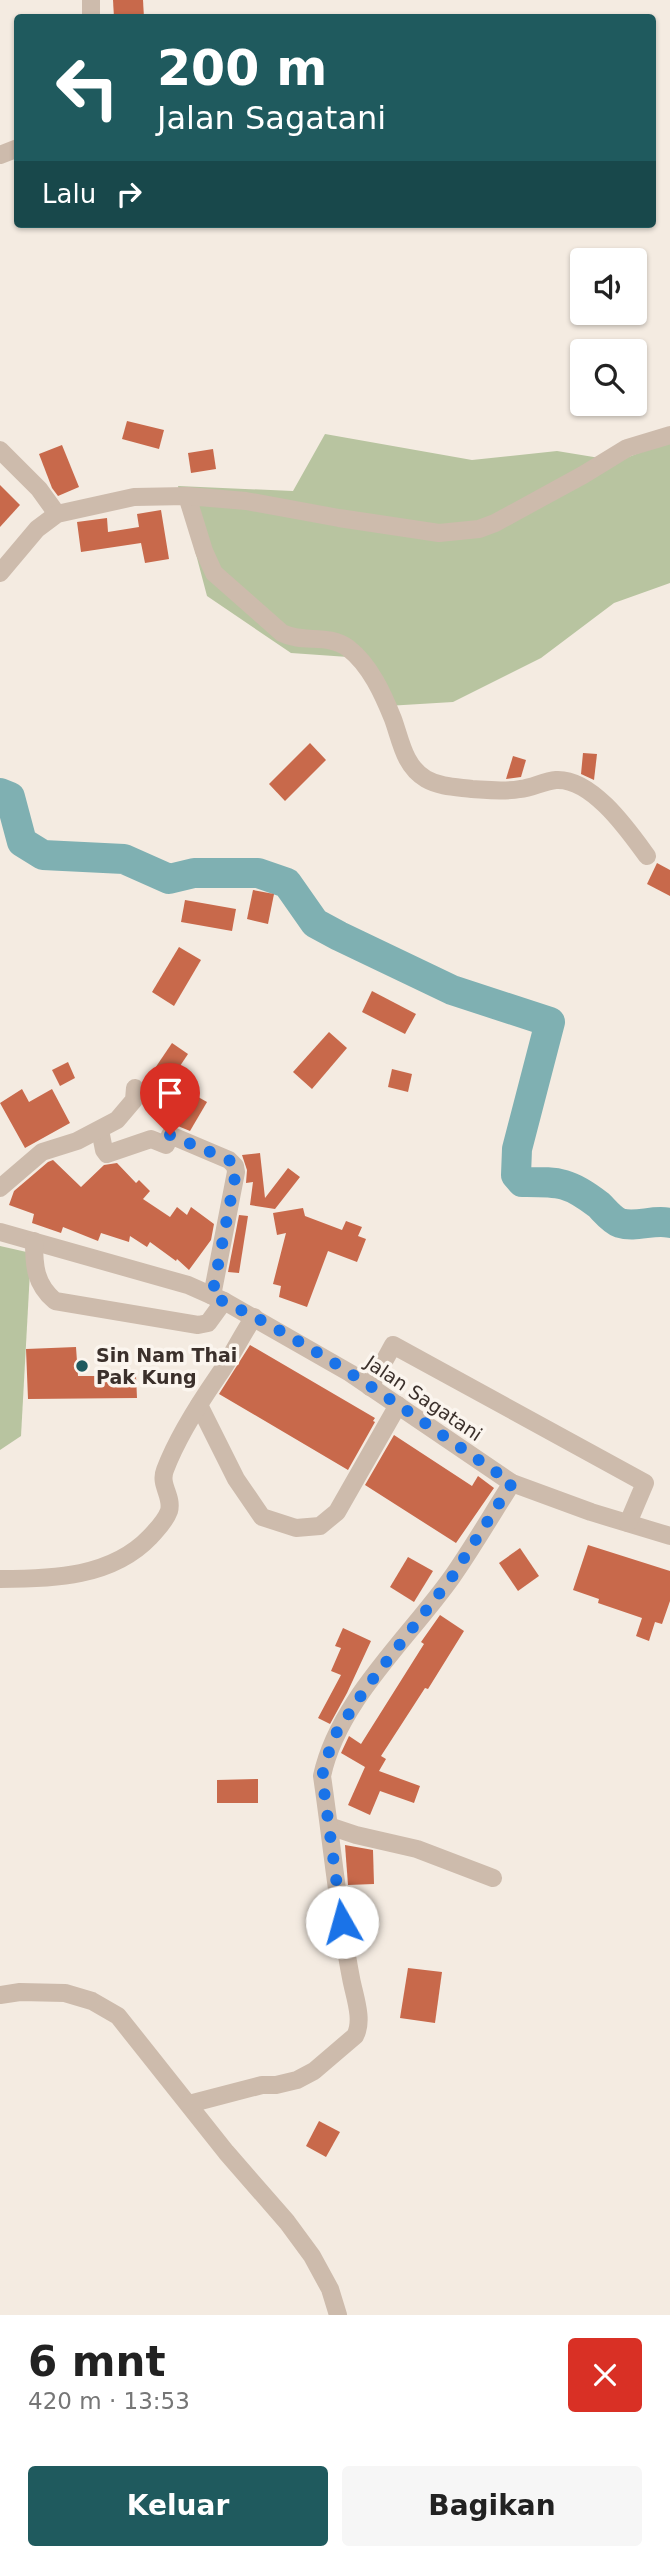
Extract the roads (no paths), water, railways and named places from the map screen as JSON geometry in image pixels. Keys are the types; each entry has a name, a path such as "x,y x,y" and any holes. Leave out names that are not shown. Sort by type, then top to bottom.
{"street":[{"path":"0,573 37,529 57,514 134,497 187,496 246,501 339,519 439,533 461,532 495,523 637,443 670,435"},
{"path":"0,450 39,489 57,514"},
{"path":"187,496 204,551 214,573 282,633 294,638 334,640 358,657 375,680 394,720 401,746 420,775 444,786 494,791 519,790 552,780 566,781 582,788 608,808 647,856"},
{"path":"0,1188 42,1152 78,1141 117,1120 134,1100 135,1087"},
{"path":"34,1241 37,1277 43,1291 55,1301 198,1325 208,1322 218,1299 235,1166 229,1160 170,1135 166,1145 152,1139 107,1154 100,1130"},
{"name":"Jalan Sagatani","path":"0,1232 188,1286 218,1299 254,1317 370,1387 512,1483 670,1536"},
{"path":"0,1579 85,1573 119,1562 140,1548 167,1515 170,1501 163,1483 164,1471 199,1405 254,1317"},
{"path":"370,1387 393,1345 645,1483 628,1523"},
{"path":"199,1405 236,1479 262,1517 296,1528 320,1526 337,1511 398,1405"},
{"path":"188,2104 262,2085 297,2080 314,2071 358,2031 358,2015 345,1945 322,1776 333,1738 366,1688 452,1577 512,1483"},
{"path":"329,1826 416,1849 493,1878"},
{"path":"0,1994 65,1993 111,2010 124,2022 312,2256 330,2289 338,2315"}],"waterway":[{"path":"0,793 10,797 22,842 43,855 124,859 169,879 194,873 258,873 287,883 315,923 339,936 452,990 550,1022 517,1149 516,1175 522,1182 554,1183 571,1187 620,1223 670,1223"}],"place":[{"name":"Sin Nam Thai Pak Kung","path":"82,1366"}]}
